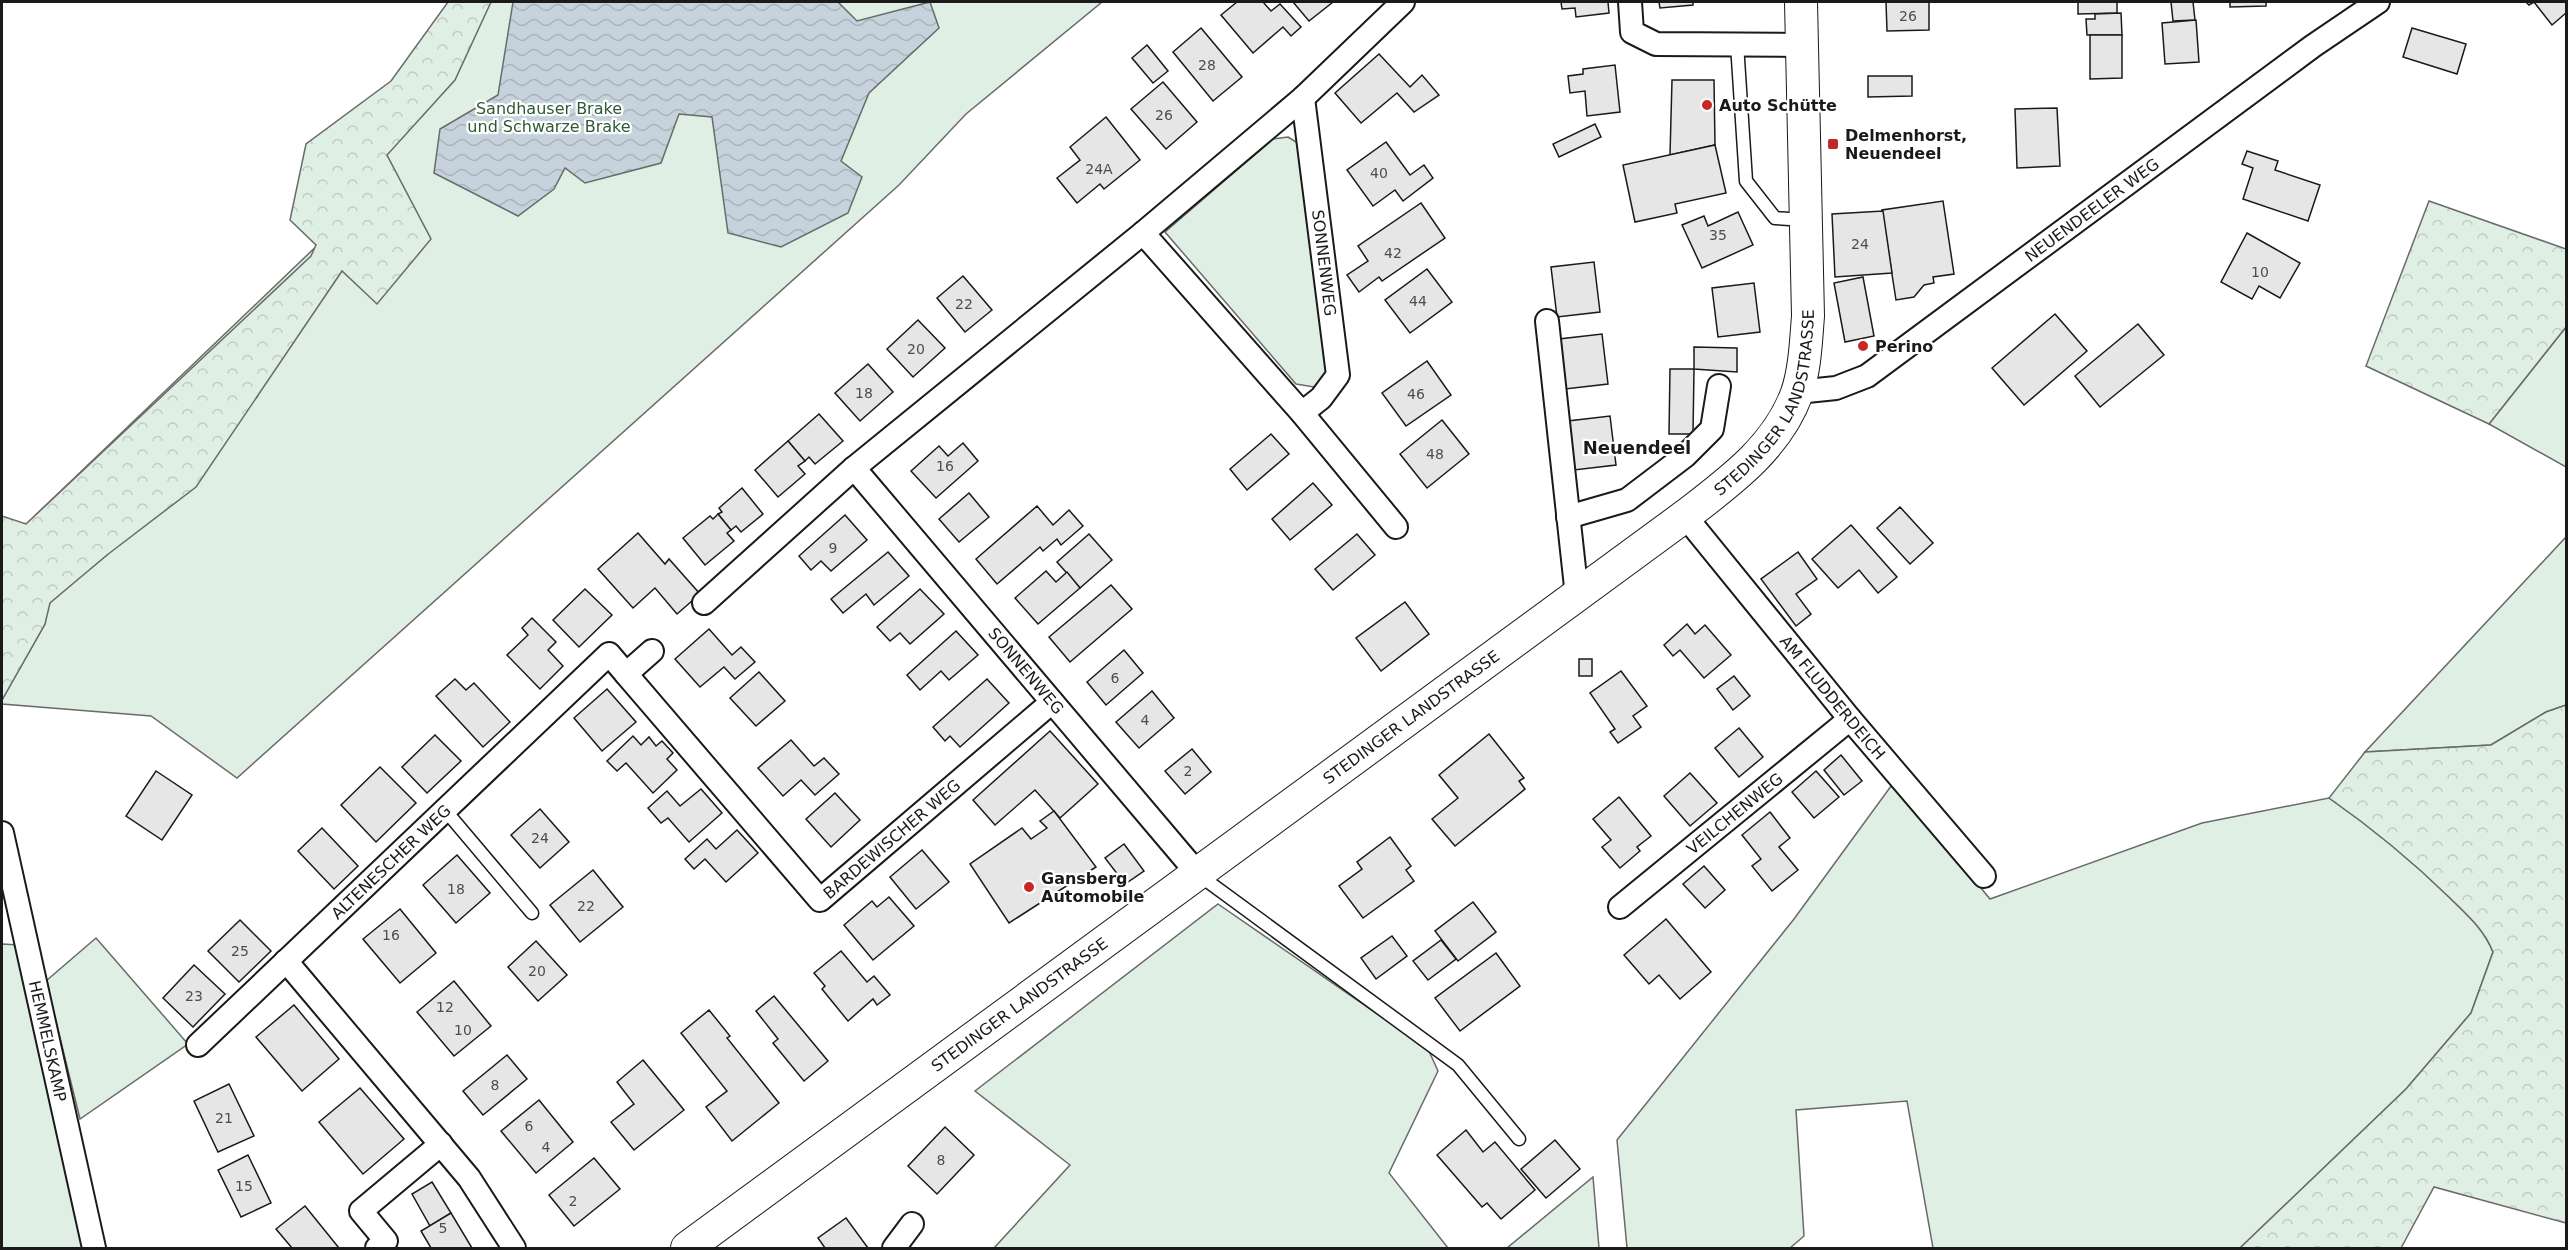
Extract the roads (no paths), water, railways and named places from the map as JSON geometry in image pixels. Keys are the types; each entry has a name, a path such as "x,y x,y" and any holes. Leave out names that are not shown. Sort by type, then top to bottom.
{"main road":[{"name":"STEDINGER LANDSTRASSE","path":"687,1248 1577,596 1684,516 1757,456 1780,426 1797,392 1808,316 1801,2"}],"street":[{"path":"704,603 854,468 1143,233 1303,98 1403,2"},
{"path":"1630,2 1632,32 1656,44 1802,45"},
{"name":"NEUENDEELER WEG","path":"1797,392 1836,387 1867,376 2313,46 2378,2"},
{"name":"SONNENWEG","path":"1302,413 1322,398 1338,375 1303,98"},
{"path":"1143,233 1302,413 1396,527"},
{"path":"1547,321 1577,596"},
{"path":"1568,517 1627,500 1685,456 1712,429 1719,386"},
{"name":"SONNENWEG","path":"854,468 1198,874"},
{"name":"AM FLUDDERDEICH","path":"1684,516 1850,719 1984,876"},
{"path":"626,674 652,651"},
{"name":"BARDEWISCHER WEG","path":"494,764 609,654 820,900 1052,702"},
{"name":"VEILCHENWEG","path":"1620,908 1850,719"},
{"name":"ALTENESCHER WEG","path":"198,1045 494,764"},
{"name":"HEMMELSKAMP","path":"2,833 94,1248"},
{"path":"286,961 469,1178 514,1248"},
{"path":"377,1248 386,1241 361,1211 441,1144"},
{"path":"894,1248 912,1224"}],"lane":[{"path":"1737,44 1746,181 1775,218 1805,220"},
{"path":"445,810 532,913"},
{"path":"1198,874 1458,1065 1519,1139"}],"water":[{"path":"513,2 838,2 857,21 930,2 939,28 869,93 841,161 862,177 848,213 781,247 728,233 712,117 679,114 661,163 585,183 565,168 554,189 518,216 434,173 440,129 498,95"}],"place":[{"name":"Auto Schütte","path":"1707,105"},
{"name":"Delmenhorst, Neuendeel","path":"1833,144"},
{"name":"Perino","path":"1863,346"},
{"name":"Gansberg Automobile","path":"1029,887"}],"district":[{"name":"Neuendeel","path":"1637,447"}],"park label":[{"name":"Sandhauser Brake und Schwarze Brake","path":"549,117"}]}
